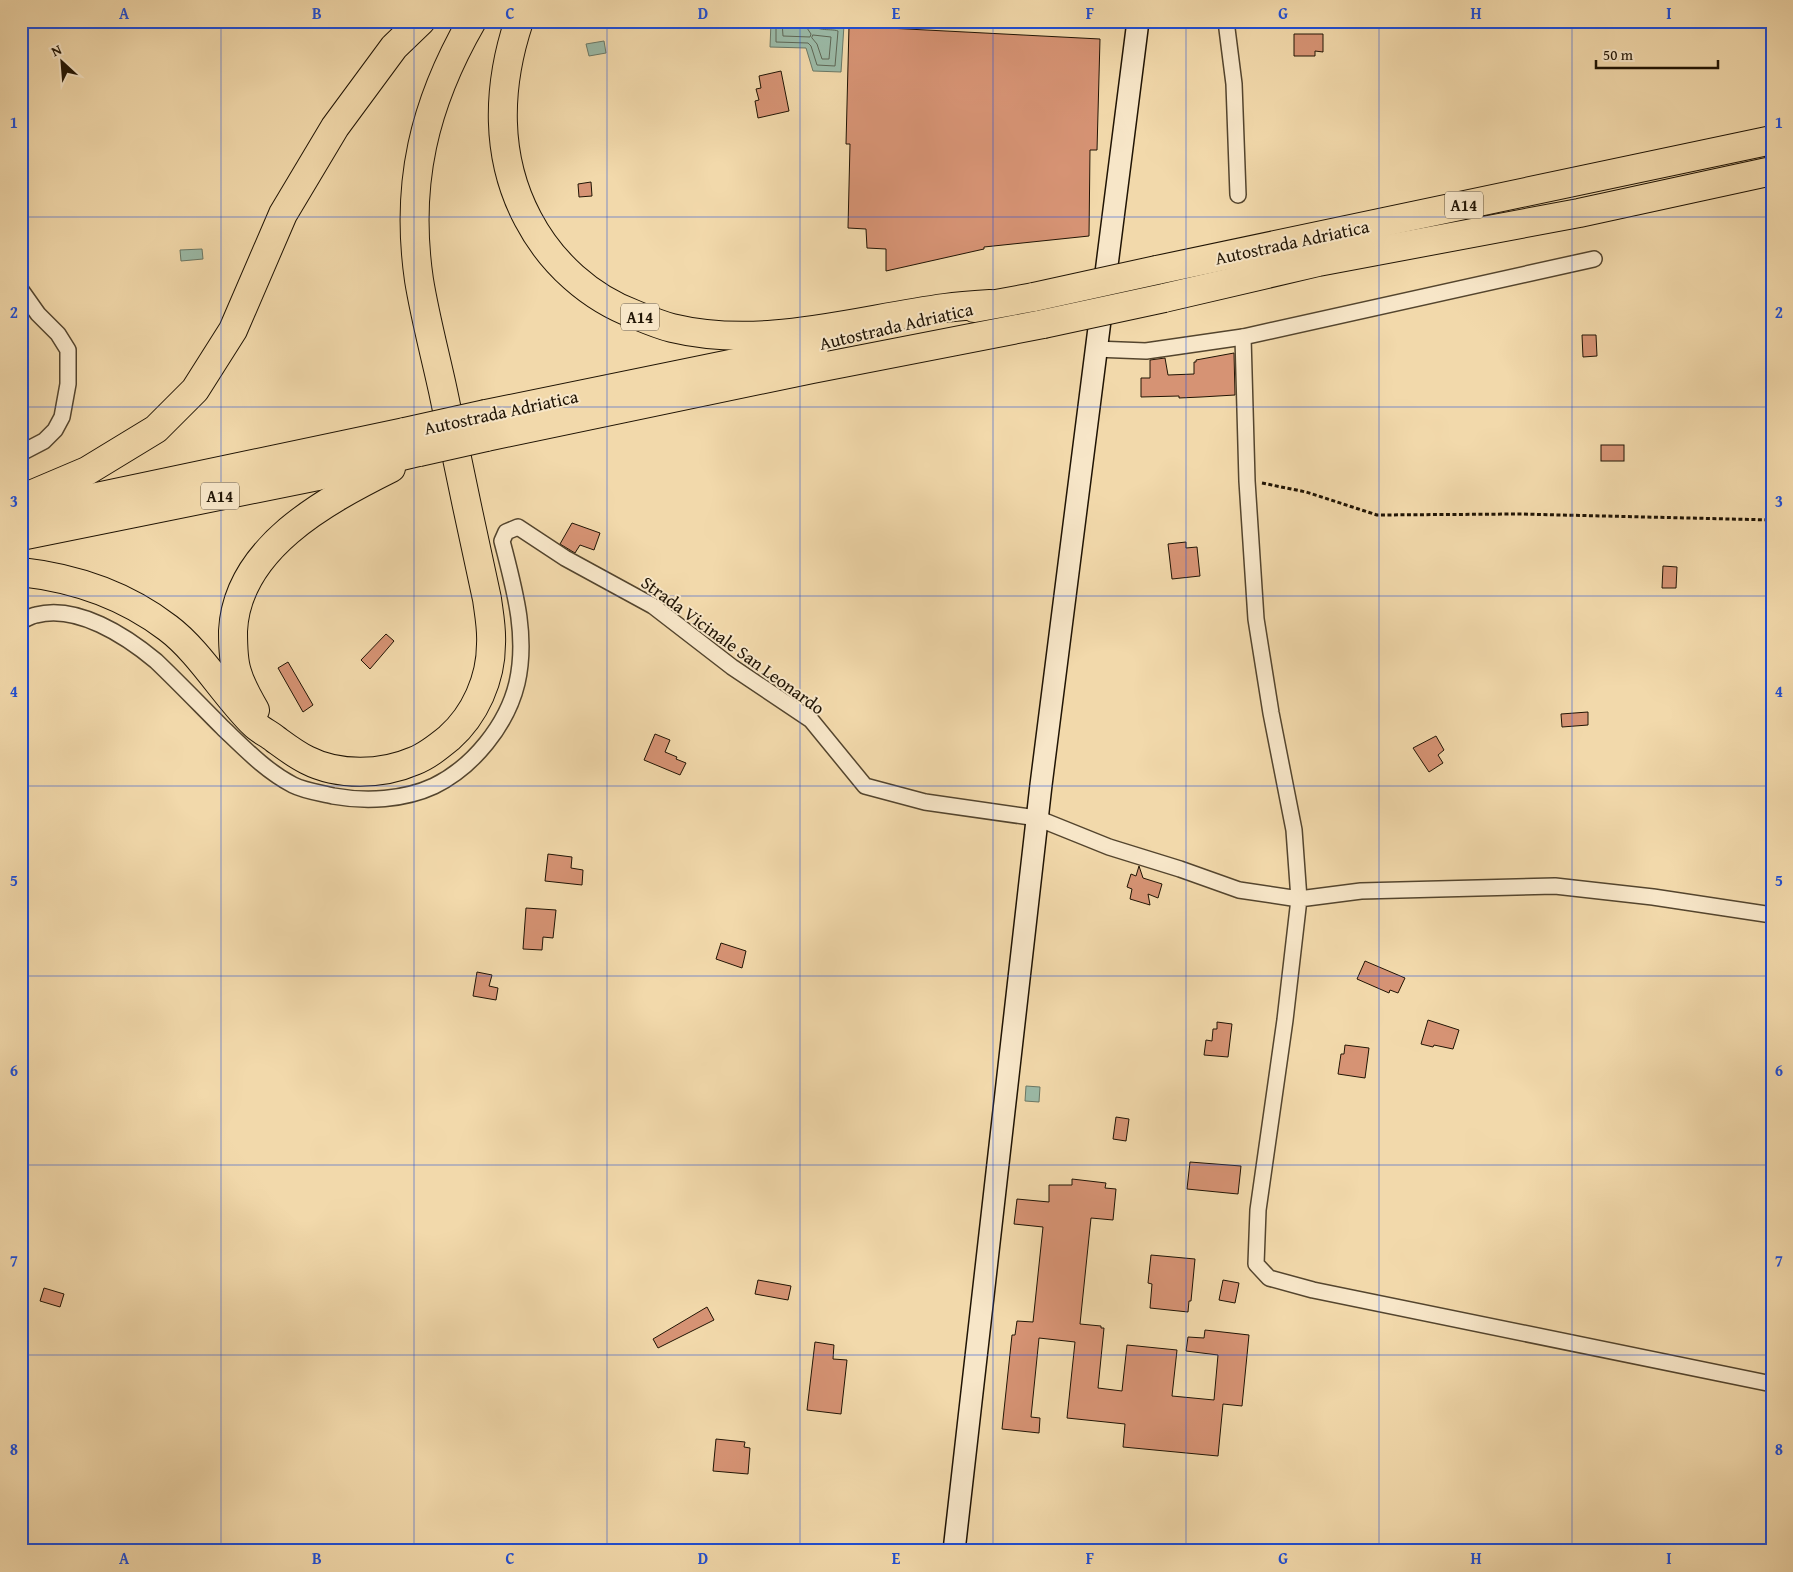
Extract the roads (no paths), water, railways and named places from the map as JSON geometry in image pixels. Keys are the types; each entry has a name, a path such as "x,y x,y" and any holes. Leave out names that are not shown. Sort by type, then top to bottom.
{"highway":[{"path":"21,499 87,471 156,430 195,390 233,330 283,214 335,127 394,47 421,21"},
{"path":"21,572 51,576 87,585 120,598 146,613 170,630 188,648 255,725 292,752 309,761 327,767 350,771 372,771 393,768 414,761 433,751 450,738 463,724 472,710 486,677 491,659 491,643 486,599 419,280 414,211 423,139 431,110 441,80 472,21"},
{"name":"A14","path":"519,21 506,66 502,127 506,158 514,188 533,229 560,264 580,283 603,300 624,311 670,328 696,333 744,337 795,333 946,307 990,304"},
{"name":"Autostrada Adriatica","path":"21,513 412,442 990,304 1772,140"},
{"name":"Autostrada Adriatica","path":"486,425 812,369 1043,324 1318,262 1579,213 1772,171"},
{"path":"276,740 256,712 236,671 233,644 234,616 240,595 249,576 278,541 296,525 412,442"},
{"name":"Autostrada Adriatica","path":"21,536 318,476 412,442"}],"main road":[{"path":"954,1551 1037,818 1138,21"}],"street":[{"path":"1226,21 1234,84 1238,195"},
{"path":"1095,349 1146,351 1243,337 1594,259"},
{"path":"21,290 38,314 58,334 68,350 68,384 62,417 44,442 21,453"},
{"path":"1243,337 1247,480 1256,619 1271,713 1294,830 1299,899 1258,1210 1256,1264 1268,1278 1313,1290 1772,1384"},
{"name":"Strada Vicinale San Leonardo","path":"21,621 36,614 66,614 101,625 121,636 139,647 156,661 252,756 273,774 295,786 348,798 377,799 405,795 434,786 459,770 487,743 508,712 517,682 521,656 521,631 518,607 502,542 506,532 518,527 566,558 652,606 732,667 811,720 865,786 925,802 1037,818"},
{"path":"1037,818 1110,847 1239,890 1299,899 1361,891 1555,886 1653,897 1772,914"}],"water":[{"path":"771,22 844,25 841,72 813,71 806,48 770,47"},
{"path":"604,41 606,53 589,56 586,44"},
{"path":"202,249 203,259 181,261 180,250"},
{"path":"1026,1086 1040,1087 1039,1102 1025,1101"}]}
